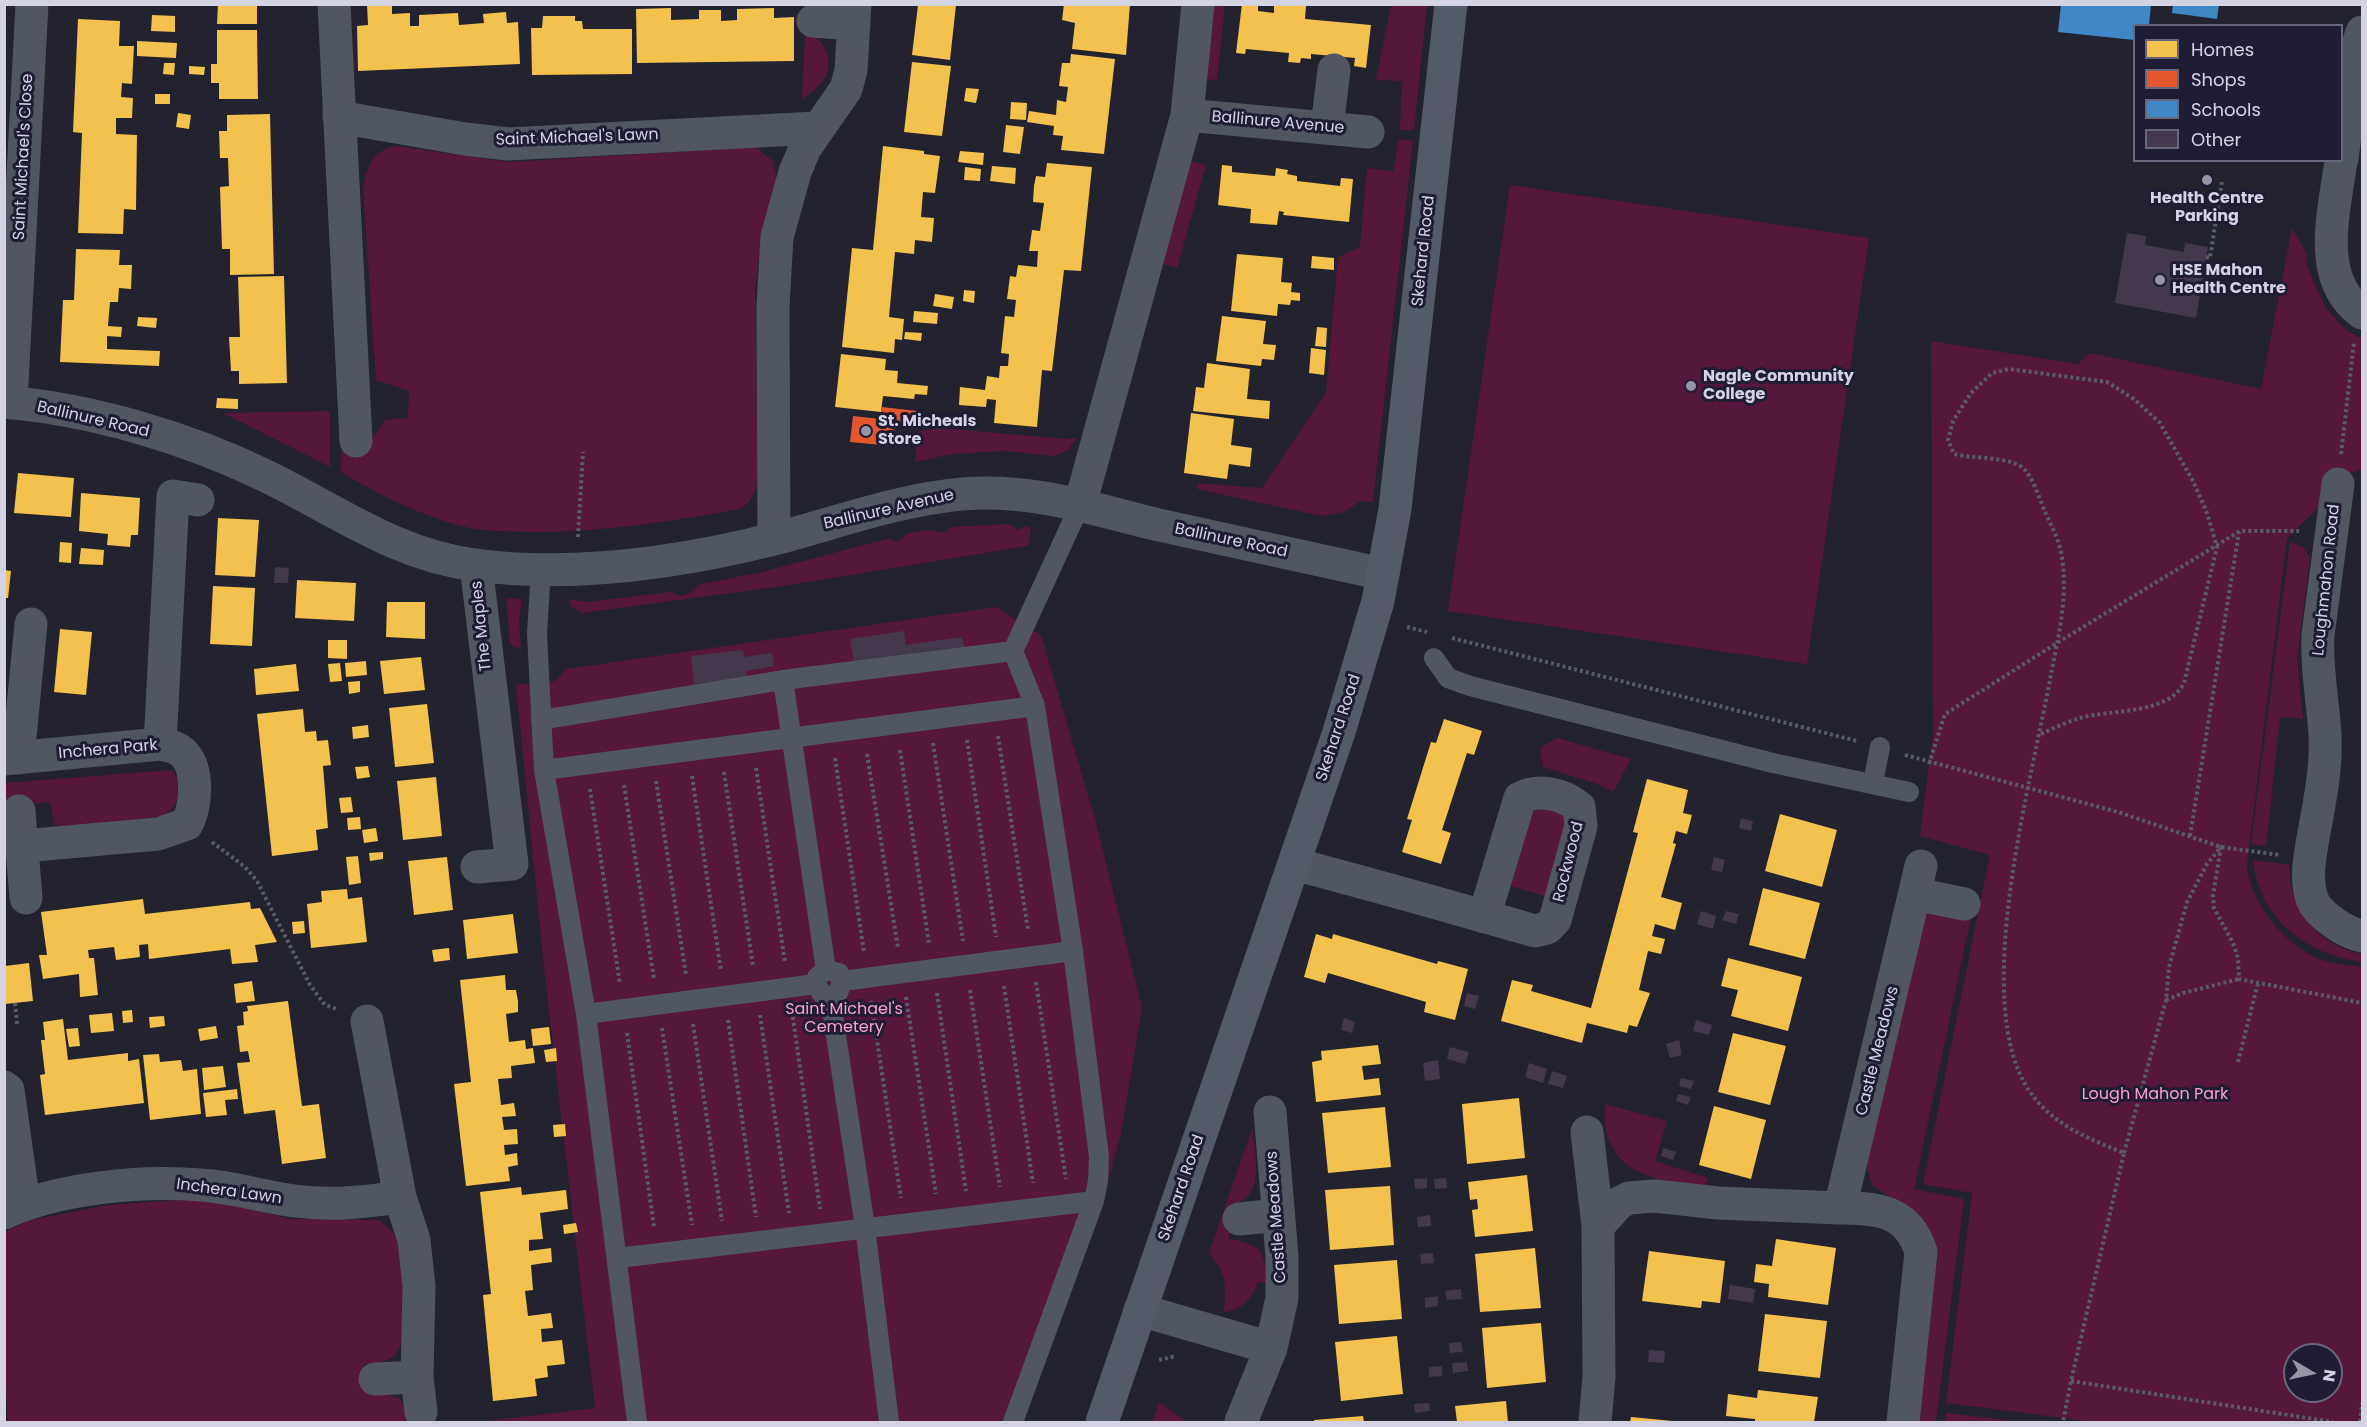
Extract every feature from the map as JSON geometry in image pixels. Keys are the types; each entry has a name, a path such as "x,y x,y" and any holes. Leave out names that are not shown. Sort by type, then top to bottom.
{"street":[{"path":"334,4 356,441"},
{"name":"Ballinure Avenue","path":"476,565 576,568 675,560 774,539 860,514 957,495 1025,494 1080,505 1187,115 1198,4"},
{"name":"Skehard Road","path":"1102,1422 1339,732 1378,601 1395,508 1405,427 1451,4"},
{"name":"Saint Michael's Close","path":"8,403 22,14"},
{"path":"774,539 773,306 777,237 795,172 817,128 846,89 851,70 855,14 813,21"},
{"path":"2343,145 2356,51 2362,32"},
{"path":"1327,127 1334,70"},
{"name":"Ballinure Avenue","path":"1187,115 1368,132"},
{"name":"Saint Michael's Lawn","path":"339,117 465,140 508,144 817,128"},
{"path":"2341,162 2332,229 2332,261 2343,292 2353,306 2359,322"},
{"name":"Ballinure Road","path":"8,403 93,416 181,442"},
{"name":"The Maples","path":"181,442 227,458 268,477 396,545 424,555 476,565 512,864 477,867"},
{"name":"Loughmahon Road","path":"2338,484 2317,652 2325,736 2325,765 2310,859 2309,885 2313,901 2328,917 2362,936"},
{"path":"160,744 173,496 198,500"},
{"name":"Ballinure Road","path":"1080,505 1383,574"},
{"path":"11,758 31,624"},
{"name":"Inchera Park","path":"11,758 160,744 176,748 190,763 196,798 187,824"},
{"path":"19,811 26,898"},
{"path":"23,846 158,834 187,824"},
{"path":"1294,864 1484,917"},
{"name":"Castle Meadows","path":"1840,1208 1918,880 1964,904"},
{"path":"368,1021 400,1197 414,1240 419,1286 417,1377 421,1412"},
{"name":"Inchera Lawn","path":"4,1087 8,1090 14,1208 129,1184 203,1185 321,1204 349,1204 400,1197"},
{"name":"Castle Meadows","path":"1241,1422 1271,1348 1282,1298 1270,1112"},
{"path":"1587,1132 1598,1226 1599,1368 1595,1422"},
{"path":"1598,1226 1619,1203 1629,1198 1655,1196 1719,1203 1874,1208 1896,1216 1910,1229 1920,1252 1903,1422"},
{"path":"1239,1219 1278,1215"},
{"path":"1140,1310 1271,1348"},
{"path":"375,1378 417,1377"}],"lane":[{"path":"1013,1422 1094,1201 1098,1182 1099,1157 1073,951 1035,706 1013,651 1080,505"},
{"path":"541,568 537,634 544,770 586,1014 637,1422"},
{"path":"541,720 783,680 1013,651"},
{"path":"1434,658 1448,678 1470,686 1773,763 1909,792"},
{"path":"783,680 865,1227 889,1422"},
{"path":"544,770 1035,706"},
{"path":"1874,783 1880,747"},
{"path":"586,1014 1073,951"},
{"path":"618,1258 1094,1201"}],"path":[{"path":"2206,257 2210,258 2222,181"},
{"path":"2338,484 2359,322"},
{"path":"2041,734 2080,718 2163,702 2179,692 2184,683 2217,547 2206,513 2179,454 2160,423 2134,399 2107,382 2009,369 1992,373 1971,393 1953,421 1948,440 1954,454 2011,462 2025,469 2060,547 2063,592 2057,643 2016,856 2005,935 2002,976 2004,1017 2012,1054 2030,1093 2060,1123 2124,1153"},
{"path":"576,568 583,452"},
{"path":"2190,836 2240,531"},
{"path":"1929,764 1945,714 2240,531 2332,531"},
{"path":"187,824 232,855 257,881 310,985 325,1005 368,1021"},
{"path":"2064,1422 2071,1381 2124,1153 2166,1000 2169,967 2187,902 2207,864 2221,847 2213,895 2214,908 2233,943 2238,958 2239,980"},
{"path":"2166,1000 2183,993 2239,980 2362,1003"},
{"path":"2238,1062 2258,983"},
{"path":"15,1003 17,1024"},
{"path":"1159,1360 1183,1354"},
{"path":"2071,1381 2333,1422"},
{"path":"2360,1422 2362,1403"}],"green space":[{"path":"1213,5 1225,5 1217,80 1205,79"},
{"path":"1391,5 1427,5 1414,130 1400,130 1402,81 1376,80"},
{"path":"805,35 815,36 823,45 829,62 828,70 819,86 802,99"},
{"path":"1399,139 1413,141 1373,502 1360,501 1344,512 1321,516 1197,489 1198,483 1262,488 1326,393 1338,257 1360,247 1367,168 1393,171"},
{"path":"396,146 509,162 755,147 773,161 777,180 758,262 755,290 758,480 756,489 745,506 741,509 664,522 612,528 560,532 488,530 461,526 429,516 341,472 342,445 372,439 385,420 408,418 409,391 376,380 363,188 366,173 372,161 381,152"},
{"path":"1191,161 1206,165 1177,268 1163,264"},
{"path":"1510,185 1869,238 1807,664 1448,611"},
{"name":"Lough Mahon Park","path":"2292,228 2306,252 2307,267 2326,308 2347,331 2362,338 2362,469 2326,482 2320,506 2287,538 2247,865 2249,878 2260,905 2289,940 2318,959 2362,967 2362,1422 2095,1422 1946,1403 1972,1193 1923,1184 1990,855 1920,836 1933,734 1931,341 2078,364 2090,353 2261,389"},
{"path":"330,411 330,467 223,413"},
{"path":"941,428 1066,439 1077,438 1068,450 1054,456 1005,451 952,454 915,462 919,431"},
{"path":"1009,524 1018,530 1026,526 1031,528 1028,546 783,586 582,613 571,607 569,599 587,602 671,592 680,596 690,593 701,584 762,572 887,539 897,542 909,533 929,530 943,533 951,527"},
{"path":"2290,542 2303,547 2310,557 2297,658 2303,719 2284,717 2280,719 2266,846 2251,844"},
{"path":"506,598 522,599 519,622 521,647 516,648 510,644"},
{"name":"Saint Michael's Cemetery","path":"996,607 1041,635 1095,819 1142,1008 1121,1133 1103,1198 1021,1422 478,1422 595,1408 544,967 516,685 555,681 566,669"},
{"path":"1557,738 1631,759 1613,792 1598,784 1543,767 1540,748"},
{"path":"172,770 178,783 179,795 173,807 163,816 64,828 55,824 50,802 5,806 5,783"},
{"path":"1542,808 1566,815 1568,820 1548,897 1508,885 1530,809"},
{"path":"2253,860 2289,865 2294,896 2309,923 2332,943 2362,954 2362,962 2322,951 2289,930 2276,917 2265,900 2257,881"},
{"path":"1927,913 1971,917 1914,1189 1964,1199 1936,1422 1917,1422 1909,1209 1872,1185 1866,1164 1922,921"},
{"path":"1605,1104 1667,1121 1655,1161 1708,1178 1706,1187 1649,1176 1634,1169 1621,1159 1612,1146 1606,1127"},
{"path":"1252,1128 1256,1162 1254,1185 1242,1201 1230,1204 1229,1239 1249,1244 1260,1251 1263,1256 1266,1283 1258,1282 1246,1303 1224,1312 1224,1281 1219,1267 1209,1254"},
{"path":"191,1199 224,1203 290,1219 378,1220 394,1234 400,1250 405,1299 399,1347 392,1358 364,1364 367,1394 387,1394 400,1399 410,1420 394,1422 8,1422 4,1356 4,1232 27,1221 108,1205"},
{"path":"1159,1402 1187,1422 1152,1422"},
{"path":"1946,1413 2021,1422 1945,1422"}],"building: Homes":[{"path":"218,4 257,4 257,24 217,24"},
{"path":"367,4 392,4 392,14 410,13 410,26 419,26 419,15 458,13 459,25 484,23 483,14 506,12 507,23 518,22 520,64 358,71 357,26 368,25"},
{"path":"1064,4 1130,4 1126,55 1072,49 1075,23 1062,20"},
{"path":"1242,4 1258,5 1258,11 1274,13 1274,4 1306,6 1305,19 1371,25 1366,68 1354,66 1355,58 1311,54 1311,59 1301,58 1300,63 1288,62 1289,53 1246,49 1245,54 1236,53"},
{"path":"918,5 956,5 950,60 912,55"},
{"path":"671,8 671,20 699,19 699,10 721,10 721,21 737,20 737,9 774,8 774,18 794,17 794,61 637,63 636,9"},
{"path":"152,15 175,16 175,32 151,31"},
{"path":"543,16 575,16 575,21 582,21 583,29 632,29 632,74 532,75 531,28 542,28"},
{"path":"78,19 120,21 119,46 134,46 132,84 122,83 121,97 133,98 132,118 116,118 116,134 137,135 136,210 124,209 123,234 78,233 82,133 73,132"},
{"path":"217,30 257,30 258,99 219,99 219,83 211,83 211,64 217,64"},
{"path":"137,41 177,43 176,58 137,56"},
{"path":"1071,54 1115,59 1104,154 1061,150 1063,136 1053,135 1054,126 1027,122 1029,111 1056,115 1057,100 1066,102 1068,87 1059,86 1062,63 1070,63"},
{"path":"912,62 951,66 942,136 904,132"},
{"path":"164,63 175,63 174,75 163,74"},
{"path":"189,66 205,67 204,75 189,74"},
{"path":"966,88 979,89 976,103 964,101"},
{"path":"155,94 170,94 170,104 155,104"},
{"path":"1011,102 1027,103 1026,120 1010,119"},
{"path":"178,113 191,115 189,129 176,127"},
{"path":"270,114 274,274 230,275 230,249 222,249 220,187 229,186 228,158 220,158 219,131 227,131 227,115"},
{"path":"1006,125 1024,127 1020,154 1003,152"},
{"path":"883,146 924,151 924,154 940,156 935,193 923,192 921,217 934,218 932,242 915,240 914,254 895,252 889,317 904,319 902,340 895,339 894,353 842,347 852,248 873,250"},
{"path":"960,151 984,153 983,165 958,162"},
{"path":"1047,163 1092,167 1081,271 1064,270 1052,371 1042,370 1037,427 994,423 996,400 987,399 986,407 959,405 960,387 985,390 987,376 999,378 1000,366 1008,366 1009,354 1001,353 1005,316 1014,317 1016,300 1007,299 1010,276 1016,277 1018,265 1037,267 1038,251 1029,251 1032,230 1040,231 1044,203 1033,202 1034,186 1036,176 1045,177"},
{"path":"1222,165 1232,166 1232,172 1275,176 1276,168 1288,170 1287,174 1297,176 1297,181 1340,186 1341,178 1353,179 1349,222 1283,215 1284,212 1279,211 1277,225 1250,223 1251,209 1218,205"},
{"path":"992,166 1016,168 1015,184 990,181"},
{"path":"965,167 981,169 980,181 964,180"},
{"path":"76,249 120,250 119,265 132,265 131,289 119,288 118,302 110,302 108,326 122,327 121,337 107,336 107,349 160,351 159,366 60,362 63,300 74,300"},
{"path":"1237,254 1283,258 1281,282 1292,283 1291,292 1300,293 1300,301 1291,300 1290,305 1278,304 1277,316 1231,311"},
{"path":"1312,256 1334,258 1334,270 1311,268"},
{"path":"284,276 287,383 239,384 239,371 231,371 229,337 240,337 238,277"},
{"path":"964,290 975,291 974,303 963,301"},
{"path":"935,294 954,297 952,309 933,306"},
{"path":"914,311 938,313 937,324 913,322"},
{"path":"1222,316 1266,321 1263,344 1276,345 1274,360 1262,359 1261,366 1216,361"},
{"path":"138,317 157,318 156,328 137,326"},
{"path":"1317,327 1327,328 1326,347 1315,346"},
{"path":"905,332 922,333 921,341 904,339"},
{"path":"1311,348 1326,350 1324,375 1309,373"},
{"path":"841,354 886,359 885,370 898,371 897,383 928,386 927,395 915,394 914,399 883,396 881,412 835,407"},
{"path":"1207,363 1250,369 1247,399 1270,401 1269,419 1193,411 1196,387 1204,388"},
{"path":"217,398 238,399 238,409 216,408"},
{"path":"1191,413 1234,419 1231,445 1252,448 1250,467 1229,464 1227,479 1184,473"},
{"path":"18,473 74,478 71,517 14,513"},
{"path":"81,493 140,498 138,535 131,535 130,547 107,545 108,534 79,531"},
{"path":"218,518 259,520 255,577 215,575"},
{"path":"60,542 72,543 71,563 59,562"},
{"path":"81,548 104,550 103,565 79,564"},
{"path":"4,570 11,571 8,598 4,598"},
{"path":"297,580 356,583 354,621 295,618"},
{"path":"213,586 255,588 252,646 210,644"},
{"path":"387,602 425,602 425,639 386,637"},
{"path":"60,629 92,632 86,695 54,692"},
{"path":"328,640 347,640 347,659 328,658"},
{"path":"421,657 425,690 384,694 380,661"},
{"path":"366,661 367,675 346,677 345,663"},
{"path":"340,663 342,681 330,682 328,664"},
{"path":"296,664 299,691 256,695 254,669"},
{"path":"360,681 360,692 349,694 348,682"},
{"path":"427,704 434,763 395,767 389,708"},
{"path":"303,709 305,732 316,731 317,741 328,740 331,765 323,766 328,828 316,830 318,850 272,856 257,714"},
{"path":"1444,719 1482,731 1474,755 1467,753 1442,830 1451,833 1441,864 1402,852 1412,820 1407,819 1431,742 1436,743"},
{"path":"368,725 369,737 353,739 352,727"},
{"path":"368,766 370,777 357,779 355,767"},
{"path":"436,777 442,836 403,840 397,781"},
{"path":"1647,779 1688,790 1683,813 1692,815 1687,834 1676,831 1673,843 1676,844 1661,897 1682,903 1675,930 1655,924 1652,936 1665,939 1661,954 1648,951 1639,990 1650,993 1637,1027 1629,1025 1627,1033 1587,1023 1582,1043 1501,1021 1512,980 1533,985 1531,991 1591,1008 1638,833 1633,832"},
{"path":"351,797 353,812 341,813 339,798"},
{"path":"1780,814 1837,830 1822,887 1765,871"},
{"path":"360,817 361,829 348,830 347,818"},
{"path":"376,828 378,841 364,843 362,830"},
{"path":"383,852 383,859 370,861 369,853"},
{"path":"358,856 361,883 349,885 346,857"},
{"path":"447,857 453,910 414,915 408,861"},
{"path":"1763,888 1820,903 1805,959 1749,945"},
{"path":"347,889 348,899 362,897 367,942 311,948 307,904 322,902 321,891"},
{"path":"143,899 145,914 250,902 251,909 260,908 277,942 255,945 258,962 232,964 230,949 149,959 148,944 139,945 140,957 116,960 114,947 88,950 89,958 94,958 98,995 80,997 79,974 43,979 39,955 47,955 41,912"},
{"path":"513,914 518,953 467,959 463,920"},
{"path":"304,921 305,933 293,934 292,922"},
{"path":"1316,934 1332,939 1333,934 1437,964 1438,961 1468,969 1455,1020 1424,1012 1426,1002 1328,973 1325,983 1304,977"},
{"path":"449,948 450,960 434,962 432,950"},
{"path":"1728,958 1802,977 1788,1031 1731,1016 1738,990 1721,986"},
{"path":"29,963 33,1001 5,1004 5,966"},
{"path":"505,975 506,990 516,990 518,1001 518,1012 506,1014 509,1042 525,1040 526,1049 533,1048 535,1063 511,1066 512,1078 498,1079 501,1105 514,1103 516,1116 502,1117 504,1130 517,1129 518,1144 504,1145 505,1155 517,1153 518,1165 508,1167 510,1181 466,1186 454,1084 471,1082 460,980"},
{"path":"252,981 255,1001 236,1003 234,984"},
{"path":"288,1001 302,1106 319,1104 326,1158 282,1164 275,1110 244,1114 237,1063 250,1062 248,1051 240,1052 237,1026 244,1025 243,1012 248,1011 247,1006"},
{"path":"132,1010 133,1022 123,1023 122,1011"},
{"path":"112,1013 114,1031 91,1033 89,1015"},
{"path":"164,1016 165,1026 150,1028 149,1017"},
{"path":"63,1019 68,1060 128,1053 128,1061 139,1059 144,1103 45,1115 40,1075 45,1074 41,1040 45,1040 43,1022"},
{"path":"216,1026 218,1038 200,1041 198,1029"},
{"path":"549,1027 551,1044 533,1046 531,1029"},
{"path":"78,1028 80,1046 69,1047 66,1029"},
{"path":"1733,1033 1786,1046 1770,1105 1718,1092"},
{"path":"1378,1045 1381,1064 1362,1066 1364,1080 1379,1078 1381,1095 1316,1102 1312,1062 1322,1060 1321,1051"},
{"path":"556,1048 557,1061 546,1062 544,1050"},
{"path":"159,1054 160,1062 181,1060 183,1071 197,1069 201,1114 150,1120 143,1055"},
{"path":"223,1066 226,1087 204,1090 202,1068"},
{"path":"237,1089 238,1099 225,1100 227,1115 206,1117 203,1093"},
{"path":"1519,1098 1525,1158 1467,1164 1462,1104"},
{"path":"1714,1106 1766,1120 1751,1179 1699,1165"},
{"path":"1385,1107 1391,1167 1328,1173 1322,1113"},
{"path":"565,1124 566,1136 554,1137 553,1125"},
{"path":"1527,1175 1533,1231 1475,1237 1472,1210 1478,1209 1477,1199 1470,1200 1468,1182"},
{"path":"1390,1186 1394,1245 1330,1250 1325,1190"},
{"path":"521,1187 522,1195 566,1190 568,1209 540,1213 543,1239 529,1240 529,1251 551,1248 552,1262 531,1265 533,1290 525,1291 528,1316 551,1313 553,1328 541,1329 542,1342 562,1340 565,1364 547,1366 548,1377 535,1379 537,1396 493,1401 483,1295 491,1294 480,1192"},
{"path":"576,1223 578,1232 564,1234 563,1225"},
{"path":"1776,1239 1836,1248 1828,1305 1768,1297 1769,1284 1754,1282 1756,1264 1772,1266"},
{"path":"1535,1248 1541,1308 1480,1312 1475,1254"},
{"path":"1649,1251 1725,1261 1720,1303 1702,1301 1701,1308 1642,1301"},
{"path":"1397,1260 1402,1319 1339,1324 1334,1265"},
{"path":"1765,1314 1827,1321 1820,1378 1758,1371"},
{"path":"1541,1323 1546,1382 1487,1388 1482,1328"},
{"path":"1397,1336 1403,1394 1341,1401 1335,1342"},
{"path":"1758,1390 1818,1397 1814,1422 1755,1422 1755,1419 1726,1416 1728,1394 1757,1398"},
{"path":"1506,1401 1508,1422 1457,1422 1455,1406"},
{"path":"1363,1416 1364,1422 1314,1422 1314,1420"},
{"path":"1631,1417 1673,1421 1673,1422 1630,1422"}],"building: Shops":[{"path":"882,407 917,411 914,426 894,426 892,446 850,442 853,416 880,419"}],"building: Schools":[{"path":"2061,4 2151,4 2149,24 2133,24 2133,40 2058,32"},
{"path":"2173,4 2219,4 2217,19 2172,13"}],"building: Other":[{"name":"HSE Mahon Health Centre","path":"2127,233 2146,236 2145,245 2184,252 2185,243 2208,247 2196,318 2115,303"},
{"path":"275,567 289,568 288,583 274,583"},
{"path":"904,631 906,645 962,637 965,651 855,668 850,639"},
{"path":"743,650 744,657 772,653 774,666 746,671 746,678 694,684 691,656"},
{"path":"1741,818 1753,821 1751,831 1739,828"},
{"path":"1714,857 1725,860 1722,872 1711,870"},
{"path":"1701,911 1716,916 1713,929 1697,924"},
{"path":"1726,911 1739,914 1736,924 1722,920"},
{"path":"1467,993 1479,996 1475,1009 1464,1006"},
{"path":"1344,1018 1355,1022 1352,1033 1341,1030"},
{"path":"1696,1020 1712,1025 1709,1035 1693,1031"},
{"path":"1679,1040 1682,1055 1670,1058 1666,1044"},
{"path":"1450,1047 1469,1052 1465,1064 1447,1059"},
{"path":"1438,1060 1440,1079 1425,1081 1423,1063"},
{"path":"1529,1063 1547,1069 1543,1083 1525,1077"},
{"path":"1552,1071 1567,1076 1563,1088 1548,1084"},
{"path":"1681,1078 1694,1081 1691,1089 1679,1086"},
{"path":"1678,1094 1691,1097 1688,1105 1676,1101"},
{"path":"1663,1148 1676,1152 1673,1160 1661,1156"},
{"path":"1427,1178 1427,1188 1415,1189 1414,1179"},
{"path":"1446,1178 1447,1188 1435,1189 1434,1179"},
{"path":"1430,1215 1431,1226 1418,1227 1417,1217"},
{"path":"1433,1253 1434,1263 1421,1264 1420,1254"},
{"path":"1730,1285 1755,1289 1753,1303 1728,1299"},
{"path":"1461,1289 1462,1299 1447,1300 1445,1291"},
{"path":"1438,1296 1438,1306 1425,1308 1425,1298"},
{"path":"1461,1342 1463,1352 1450,1353 1449,1343"},
{"path":"1649,1350 1665,1351 1664,1363 1648,1362"},
{"path":"1467,1362 1468,1371 1453,1373 1452,1363"},
{"path":"1442,1366 1442,1376 1429,1377 1429,1367"},
{"path":"1429,1403 1430,1411 1415,1413 1414,1404"}],"place":[{"name":"Health Centre Parking","path":"2207,180"},
{"name":"HSE Mahon Health Centre","path":"2160,280"},
{"name":"Nagle Community College","path":"1691,386"},
{"name":"St. Micheals Store","path":"866,431"}]}
